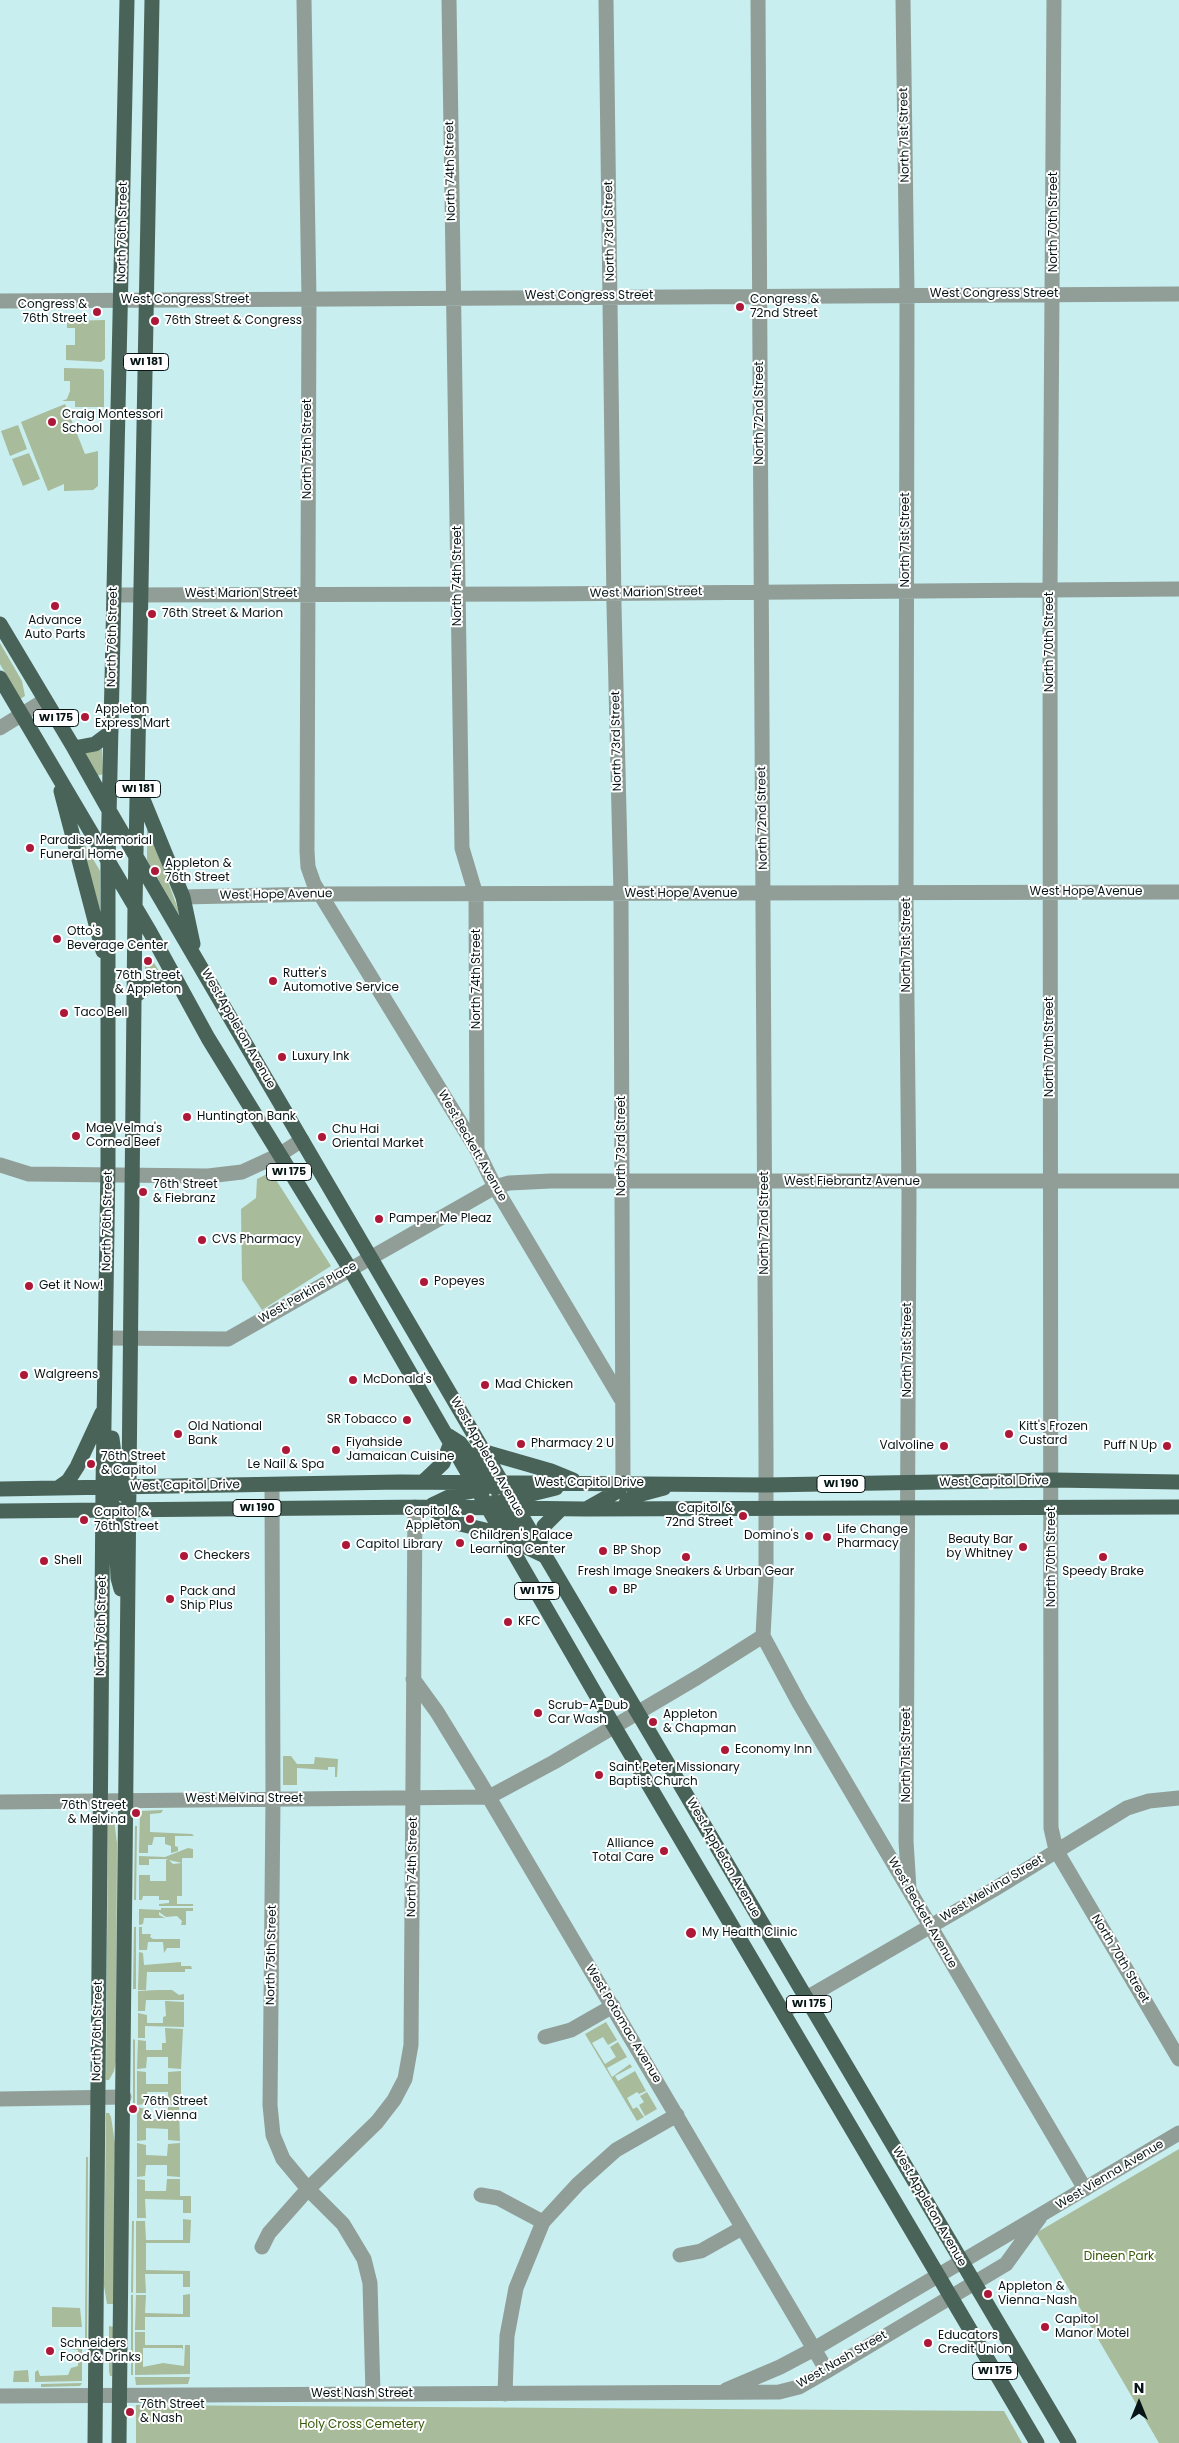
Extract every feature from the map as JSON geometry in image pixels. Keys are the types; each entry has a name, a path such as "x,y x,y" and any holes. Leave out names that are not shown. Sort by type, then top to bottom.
{"main road":[{"name":"North 76th Street","path":"105,1412 108,1174 108,862 128,0"},
{"name":"North 76th Street","path":"95,2443 101,1800 116,1487 130,1338 135,906 152,0"},
{"name":"West Appleton Avenue","path":"0,624 485,1452 486,1486"},
{"name":"West Appleton Avenue","path":"0,678 135,906 177,985 350,1269 450,1445 542,1551 1069,2443"},
{"path":"74,748 95,744 111,732"},
{"path":"58,777 74,848 108,969"},
{"path":"138,789 183,897 196,958"},
{"path":"134,997 146,986 155,982 177,985"},
{"path":"105,1412 111,1433 116,1487"},
{"path":"58,1488 68,1481 77,1467 105,1412"},
{"path":"442,1431 460,1443 486,1486 502,1504 574,1483"},
{"path":"424,1482 443,1463 450,1445"},
{"path":"485,1452 551,1471 574,1483"},
{"name":"West Capitol Drive","path":"0,1489 424,1482 486,1486 623,1482 908,1484 1052,1480 1179,1482"},
{"path":"585,1510 612,1495 623,1482"},
{"path":"624,1510 628,1501 634,1496 677,1483"},
{"path":"333,1508 354,1494 358,1484"},
{"path":"422,1507 455,1494 486,1486"},
{"name":"North 76th Street","path":"116,1487 116,1509 127,1607 127,1800 119,2443"},
{"name":"West Appleton Avenue","path":"502,1504 502,1534 535,1586 614,1726 784,2011 1037,2443"},
{"name":"West Capitol Drive","path":"0,1510 422,1507 502,1504 585,1510 1179,1508"},
{"path":"422,1507 456,1523 502,1534"},
{"path":"542,1551 544,1526 561,1509"}],"street":[{"name":"North 75th Street","path":"304,0 309,299 307,851 312,880 321,894"},
{"name":"North 74th Street","path":"449,0 453,298 458,473 462,848 476,895 477,1150"},
{"name":"North 73rd Street","path":"606,0 614,594 621,894 623,1181 621,1399 623,1482"},
{"name":"North 72nd Street","path":"758,0 766,1484 763,1636"},
{"name":"North 71st Street","path":"903,0 907,294 906,892 909,1182 906,1841 909,1889"},
{"name":"North 70th Street","path":"1054,0 1054,294 1050,589 1051,1828 1056,1850 1179,2059"},
{"name":"West Congress Street","path":"0,301 907,294 1179,294"},
{"name":"West Marion Street","path":"114,595 458,595 1179,589"},
{"path":"0,728 45,700"},
{"name":"West Hope Avenue","path":"183,897 321,894 1179,892"},
{"name":"West Beckett Avenue","path":"321,894 477,1150 495,1187 621,1399"},
{"path":"0,1165 29,1174 208,1176 242,1172 279,1155 302,1140"},
{"name":"West Fiebrantz Avenue","path":"495,1187 523,1182 623,1181 1179,1181"},
{"name":"West Perkins Place","path":"106,1338 228,1338 495,1187"},
{"name":"North 75th Street","path":"272,1484 273,1799 270,2105 273,2135 283,2159 308,2189 344,2224 359,2248 368,2270 372,2316 373,2394"},
{"name":"North 74th Street","path":"262,2247 269,2233 308,2189 377,2122 394,2100 405,2079 411,2045 414,1797 413,1679 422,1507"},
{"name":"West Beckett Avenue","path":"763,1636 803,1711 1085,2189"},
{"path":"489,1797 698,1677 763,1636"},
{"name":"West Potomac Avenue","path":"413,1679 437,1712 489,1797 827,2371"},
{"name":"West Melvina Street","path":"0,1802 489,1797"},
{"name":"West Melvina Street","path":"784,2011 1127,1808 1149,1801 1179,1798"},
{"path":"545,2037 571,2030 613,2006"},
{"path":"0,2099 124,2098"},
{"path":"506,2394 507,2336 516,2288 543,2222 578,2184 616,2150 677,2115"},
{"name":"West Vienna Avenue","path":"938,2275 1040,2217 1179,2133"},
{"path":"481,2195 498,2198 543,2222"},
{"name":"West Vienna Avenue","path":"952,2298 1006,2264 1040,2217"},
{"path":"680,2255 701,2252 742,2228"},
{"name":"West Nash Street","path":"723,2392 780,2367 814,2349 938,2275"},
{"name":"West Nash Street","path":"0,2396 96,2394 779,2392 799,2387 952,2298"}],"green space":[{"path":"105,320 105,359 101,362 66,360 66,345 75,345 75,328 67,328 67,321"},
{"path":"64,368 102,369 104,371 104,407 75,407 75,401 62,401 67,399 70,391 70,381 64,381"},
{"path":"65,404 85,454 98,451 98,486 93,490 64,491 64,484 48,491 21,422"},
{"path":"18,425 27,449 10,456 1,431"},
{"path":"29,453 40,479 23,486 12,459"},
{"path":"0,643 22,681 25,696 20,699 0,664"},
{"path":"102,748 103,774 97,776 84,753"},
{"path":"147,824 182,920 147,860"},
{"path":"74,826 100,871 100,923"},
{"path":"149,955 161,974 145,979 145,956"},
{"path":"271,1172 331,1266 262,1310 242,1280 241,1209 256,1198 257,1179"},
{"path":"283,1756 291,1756 297,1764 314,1764 315,1757 338,1759 337,1777 335,1777 335,1767 328,1767 328,1770 297,1768 297,1785 283,1785"},
{"path":"163,1810 161,1813 150,1814 150,1832 192,1834 194,1836 175,1836 175,1846 178,1847 178,1851 171,1853 171,1846 165,1844 165,1837 154,1837 152,1845 148,1845 148,1853 139,1853 140,1811"},
{"path":"111,1812 113,1812 117,1843 116,2061 114,2071 109,2080 106,2080 108,1822"},
{"path":"135,1826 137,1826 136,1900 134,1900"},
{"path":"188,1848 193,1849 193,1858 182,1858 182,1896 177,1896 177,1904 193,1904 193,1906 159,1906 159,1904 169,1903 169,1900 159,1900 159,1896 143,1896 142,1900 139,1900 139,1875 150,1875 150,1881 166,1881 166,1860 168,1859 149,1859 149,1865 139,1865 139,1856 165,1857","holes":["169,1860 182,1863 173,1864"]},
{"path":"161,1908 193,1908 193,1911 186,1911 186,1925 181,1925 182,1921 177,1916 166,1917 159,1912 159,1915 165,1918 144,1918 143,1924 139,1925 139,1909 161,1910"},
{"path":"134,1927 136,1927 136,1989 133,1989"},
{"path":"139,1927 142,1927 142,1934 151,1934 150,1937 153,1939 180,1939 180,1948 167,1948 164,1953 163,1942 148,1942 147,1950 139,1950"},
{"path":"139,1952 143,1953 144,1965 181,1962 181,1966 191,1966 192,1969 185,1969 185,1972 147,1972 146,1990 138,1990"},
{"path":"172,1990 179,1995 184,1994 184,2000 146,2000 145,2011 138,2011 138,1991"},
{"path":"165,2001 184,2002 184,2027 145,2026 145,2038 138,2038 138,2013 147,2015 147,2023 163,2023 163,2017 166,2016"},
{"path":"606,2022 617,2040 608,2045 603,2037 592,2043 605,2064 616,2057 610,2047 618,2042 627,2057 607,2068 612,2077 630,2064 632,2067 615,2076 618,2081 635,2071 646,2091 639,2094 637,2092 627,2098 633,2109 637,2107 644,2117 637,2121 585,2034"},
{"path":"165,2028 183,2029 181,2069 168,2068 168,2057 147,2057 146,2068 137,2069 138,2040 146,2041 146,2050 162,2050 162,2043 166,2043"},
{"path":"133,2039 135,2040 135,2105 133,2105"},
{"path":"137,2071 146,2072 146,2084 168,2084 168,2072 181,2071 181,2105 168,2105 168,2092 147,2092 146,2104 137,2105"},
{"path":"647,2092 657,2109 645,2116 639,2105 644,2102 640,2096"},
{"path":"137,2107 146,2109 146,2119 168,2119 168,2107 179,2107 180,2141 168,2140 168,2129 146,2128 146,2140 137,2141"},
{"path":"106,2113 109,2113 111,2117 115,2143 114,2304 107,2304 104,2286"},
{"path":"137,2143 146,2145 146,2155 167,2156 168,2144 180,2143 180,2177 167,2176 167,2165 146,2165 145,2176 137,2177"},
{"name":"Dineen Park","path":"1179,2149 1179,2443 1159,2443 1036,2233"},
{"path":"86,2157 88,2157 87,2339 85,2340"},
{"path":"137,2179 145,2180 145,2191 166,2191 167,2179 180,2179 180,2196 191,2196 191,2213 183,2213 183,2200 145,2199 146,2218 137,2218"},
{"path":"183,2219 191,2220 190,2243 146,2243 146,2270 190,2271 190,2287 183,2287 183,2274 145,2274 146,2293 136,2293 136,2221 145,2221 146,2240 183,2240"},
{"path":"132,2221 134,2221 133,2293 131,2292"},
{"path":"190,2294 190,2317 145,2317 145,2330 135,2330 136,2295 146,2295 145,2313 183,2314 183,2295"},
{"path":"131,2295 133,2295 133,2375 131,2375"},
{"path":"52,2307 80,2308 82,2327 52,2327"},
{"path":"109,2326 114,2327 112,2376 110,2376 109,2371"},
{"path":"135,2332 145,2332 145,2345 183,2345 183,2350 182,2348 143,2348 143,2367 163,2363 184,2366 185,2345 190,2345 190,2374 135,2375"},
{"path":"82,2348 82,2381 35,2382 35,2372 38,2370 40,2376 68,2375 71,2368 78,2366 78,2350 70,2349"},
{"path":"28,2370 29,2382 13,2382 14,2371"},
{"path":"135,2377 190,2377 188,2384 136,2385"},
{"path":"82,2383 80,2386 41,2387 41,2384"},
{"name":"Holy Cross Cemetery","path":"136,2405 1004,2411 1022,2443 136,2443"}],"place":[{"name":"Congress & 72nd Street","path":"740,307"},
{"name":"Congress & 76th Street","path":"97,312"},
{"name":"76th Street & Congress","path":"155,321"},
{"name":"Craig Montessori School","path":"52,422"},
{"name":"Advance Auto Parts","path":"55,606"},
{"name":"76th Street & Marion","path":"152,614"},
{"name":"Appleton Express Mart","path":"85,717"},
{"name":"Paradise Memorial Funeral Home","path":"30,848"},
{"name":"Appleton & 76th Street","path":"155,871"},
{"name":"Otto's Beverage Center","path":"57,939"},
{"name":"76th Street & Appleton","path":"148,961"},
{"name":"Rutter's Automotive Service","path":"273,981"},
{"name":"Taco Bell","path":"64,1013"},
{"name":"Luxury Ink","path":"282,1057"},
{"name":"Huntington Bank","path":"187,1117"},
{"name":"Mae Velma's Corned Beef","path":"76,1136"},
{"name":"Chu Hai Oriental Market","path":"322,1137"},
{"name":"76th Street & Fiebranz","path":"143,1192"},
{"name":"Pamper Me Pleaz","path":"379,1219"},
{"name":"CVS Pharmacy","path":"202,1240"},
{"name":"Popeyes","path":"424,1282"},
{"name":"Get it Now!","path":"29,1286"},
{"name":"Walgreens","path":"24,1375"},
{"name":"McDonald's","path":"353,1380"},
{"name":"Mad Chicken","path":"485,1385"},
{"name":"SR Tobacco","path":"407,1420"},
{"name":"Old National Bank","path":"178,1434"},
{"name":"Kitt's Frozen Custard","path":"1009,1434"},
{"name":"Pharmacy 2 U","path":"521,1444"},
{"name":"Valvoline","path":"944,1446"},
{"name":"Puff N Up","path":"1167,1446"},
{"name":"Le Nail & Spa","path":"286,1450"},
{"name":"Fiyahside Jamaican Cuisine","path":"336,1450"},
{"name":"76th Street & Capitol","path":"91,1464"},
{"name":"Capitol & 72nd Street","path":"743,1516"},
{"name":"Capitol & Appleton","path":"470,1519"},
{"name":"Capitol & 76th Street","path":"84,1520"},
{"name":"Domino's","path":"809,1536"},
{"name":"Life Change Pharmacy","path":"827,1537"},
{"name":"Children's Palace Learning Center","path":"460,1543"},
{"name":"Capitol Library","path":"346,1545"},
{"name":"Beauty Bar by Whitney","path":"1023,1547"},
{"name":"BP Shop","path":"603,1551"},
{"name":"Checkers","path":"184,1556"},
{"name":"Fresh Image Sneakers & Urban Gear","path":"686,1557"},
{"name":"Speedy Brake","path":"1103,1557"},
{"name":"Shell","path":"44,1561"},
{"name":"BP","path":"613,1590"},
{"name":"Pack and Ship Plus","path":"170,1599"},
{"name":"KFC","path":"508,1622"},
{"name":"Scrub-A-Dub Car Wash","path":"538,1713"},
{"name":"Appleton & Chapman","path":"653,1722"},
{"name":"Economy Inn","path":"725,1750"},
{"name":"Saint Peter Missionary Baptist Church","path":"599,1775"},
{"name":"76th Street & Melvina","path":"136,1813"},
{"name":"Alliance Total Care","path":"664,1851"},
{"name":"My Health Clinic","path":"691,1933"},
{"name":"76th Street & Vienna","path":"133,2109"},
{"name":"Appleton & Vienna-Nash","path":"988,2294"},
{"name":"Capitol Manor Motel","path":"1045,2327"},
{"name":"Educators Credit Union","path":"928,2343"},
{"name":"Schneiders Food & Drinks","path":"50,2351"},
{"name":"76th Street & Nash","path":"130,2412"}]}
